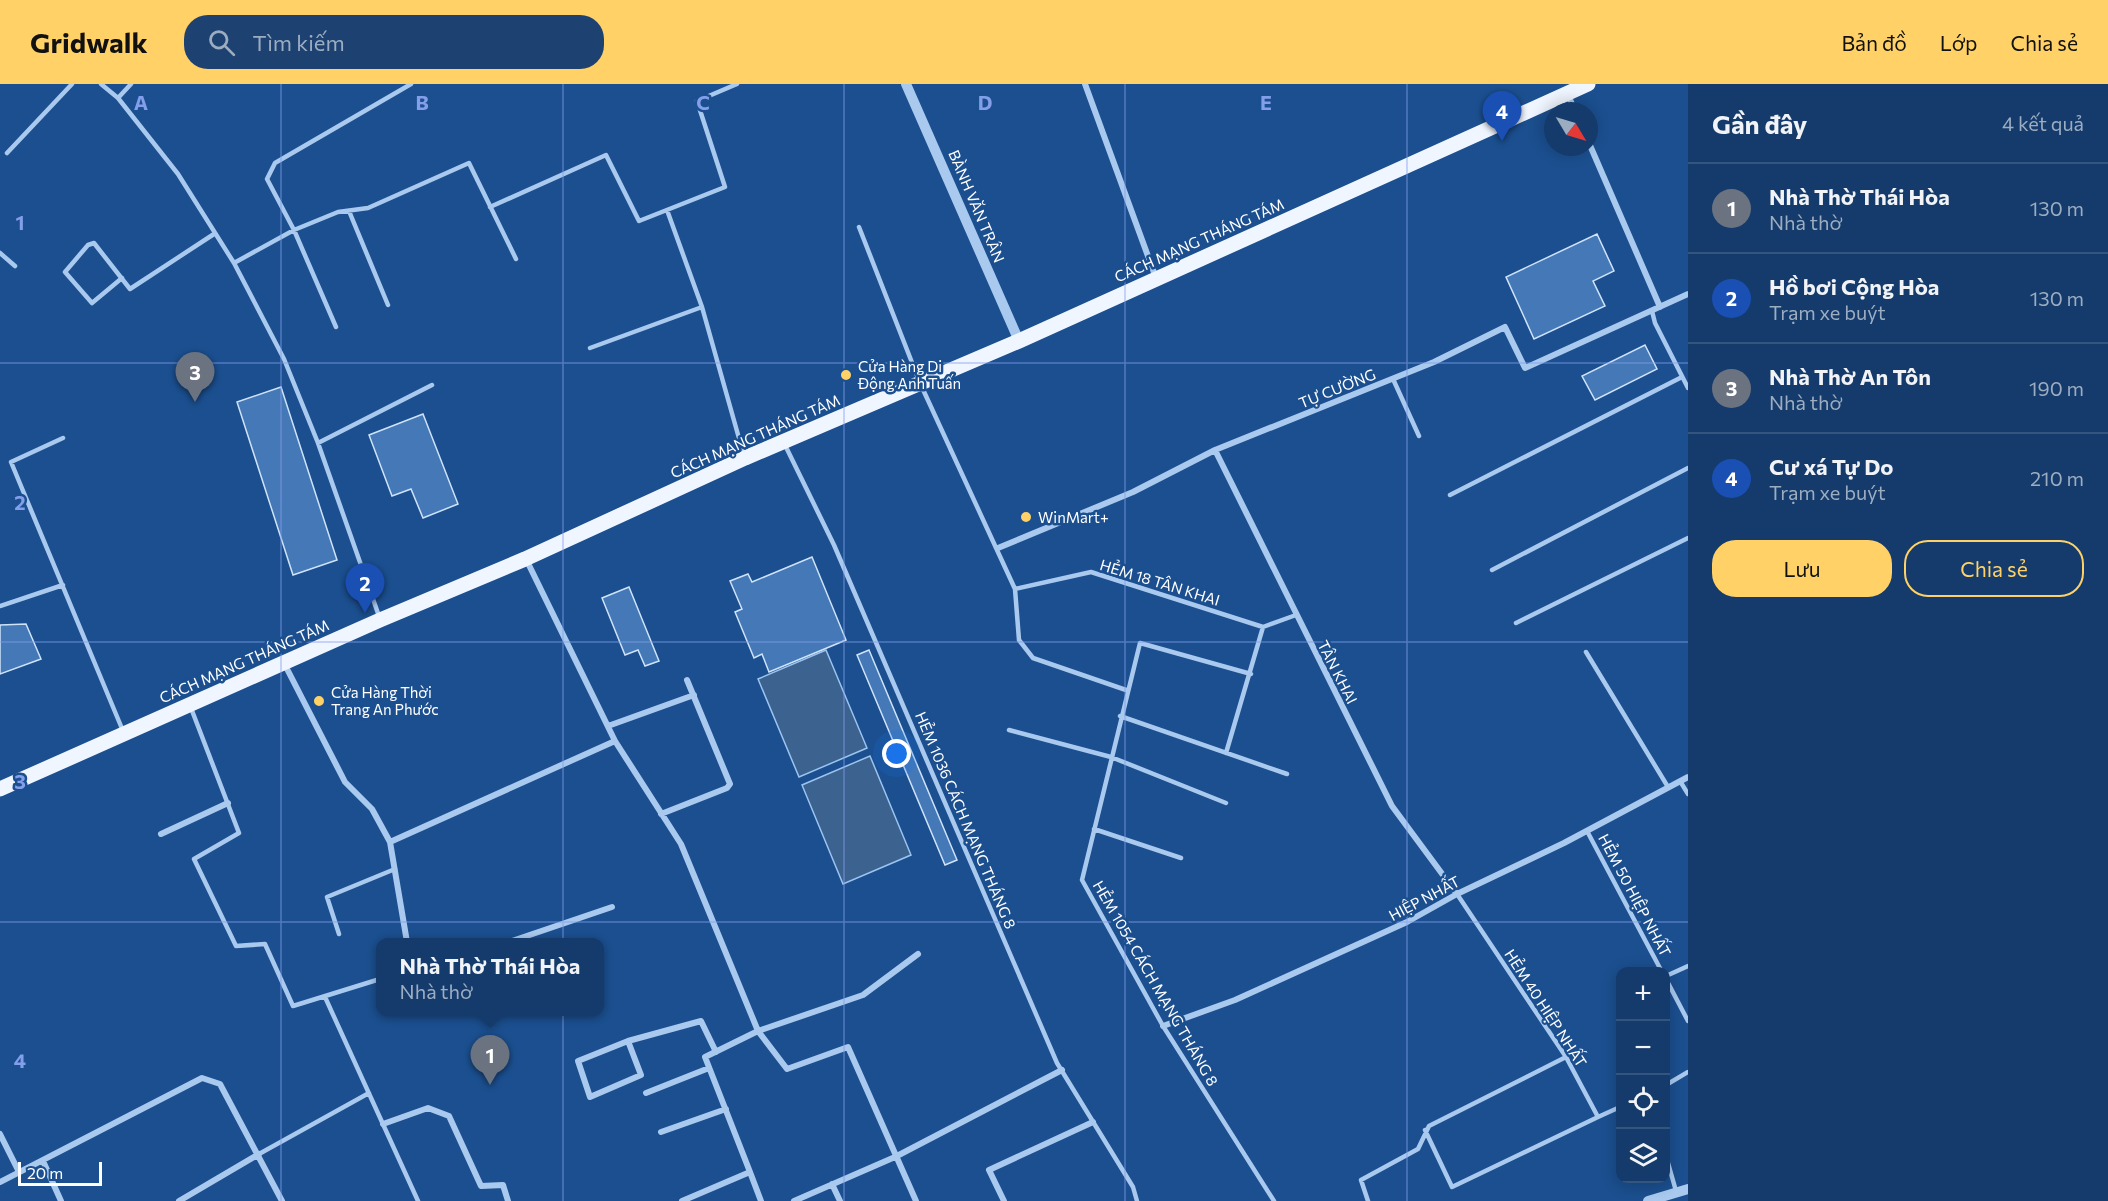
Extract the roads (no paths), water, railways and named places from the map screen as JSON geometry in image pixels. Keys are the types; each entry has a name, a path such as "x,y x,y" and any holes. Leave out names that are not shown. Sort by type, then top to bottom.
{"main road":[{"name":"CÁCH MẠNG THÁNG TÁM","path":"0,789 380,620 525,559 745,458 1019,341 1588,84"}],"street":[{"name":"BÀNH VĂN TRÂN","path":"906,84 1019,341"},
{"path":"1085,84 1156,278"},
{"path":"1568,94 1571,102"},
{"path":"1595,156 1660,307"},
{"name":"TỰ CƯỜNG","path":"998,548 1133,492 1215,450 1393,379 1505,327 1526,368 1688,294"},
{"name":"TÂN KHAI","path":"1215,450 1392,806 1456,894"},
{"path":"525,559 615,741 681,844 758,1031 787,1069 848,1047 916,1201"},
{"path":"284,663 345,782 372,809 390,842 406,938"},
{"path":"661,814 729,786 687,680"},
{"path":"608,726 694,695"},
{"path":"390,842 615,741"},
{"name":"HIỆP NHẤT","path":"1163,1026 1235,1000 1407,922 1456,894 1587,831 1688,777"},
{"path":"161,834 228,803"},
{"path":"521,938 612,907"},
{"path":"761,1201 705,1057 758,1031 863,994 918,954"},
{"path":"628,1041 641,1075 590,1097 578,1061 628,1041 701,1021 716,1052"},
{"path":"646,1093 709,1068"},
{"path":"794,1201 895,1157 1062,1070"},
{"path":"0,1182 202,1078 220,1084 282,1201"},
{"path":"383,1124 428,1108 449,1116 481,1186 502,1185 508,1201"},
{"path":"661,1132 726,1109"},
{"path":"1004,1201 989,1170 1093,1122"},
{"path":"0,1134 19,1172"},
{"path":"179,1201 259,1154"},
{"path":"43,1161 61,1201"},
{"path":"682,1201 750,1172"},
{"path":"832,1184 840,1201"},
{"path":"1648,1201 1688,1190"},
{"path":"702,1193 706,1201"}],"lane":[{"path":"7,153 72,84"},
{"path":"100,84 118,98 178,174 234,263 284,359 318,443 380,620"},
{"path":"118,98 131,84"},
{"path":"336,327 294,230 267,178 275,163 411,84"},
{"path":"490,207 606,155 639,221 725,187 697,101 737,84"},
{"path":"234,263 294,230 338,212 368,208 469,163 516,258"},
{"path":"667,210 702,307 745,458"},
{"path":"349,211 388,305"},
{"path":"859,226 921,382 1015,589 1019,640 1033,658 1126,690"},
{"path":"122,278 92,303 65,274 65,270 88,245 94,243 122,278 130,289 214,234"},
{"path":"0,253 15,266"},
{"path":"590,348 702,307"},
{"path":"1652,311 1688,388"},
{"path":"1450,495 1682,377"},
{"path":"1393,379 1419,436"},
{"path":"318,443 432,385"},
{"path":"63,438 11,462 124,734"},
{"name":"HẺM 1036 CÁCH MẠNG THÁNG 8","path":"784,443 834,545 1062,1070 1133,1187 1137,1201"},
{"path":"1492,570 1688,468"},
{"path":"1516,623 1688,538"},
{"name":"HẺM 18 TÂN KHAI","path":"1015,589 1091,572 1263,627"},
{"path":"0,606 63,585"},
{"path":"1226,753 1263,627 1296,615"},
{"name":"HẺM 1054 CÁCH MẠNG THÁNG 8","path":"1251,674 1140,643 1126,690 1082,880 1163,1026 1274,1201"},
{"path":"1586,652 1668,787"},
{"path":"190,705 239,833 194,860 236,946 265,944 293,1006 376,981"},
{"path":"1120,716 1287,774"},
{"path":"1010,730 1111,757 1226,803"},
{"path":"1680,781 1688,794"},
{"path":"1094,829 1181,858"},
{"name":"HẺM 50 HIỆP NHẤT","path":"1587,831 1659,967"},
{"path":"339,934 327,897 395,869"},
{"name":"HẺM 40 HIỆP NHẤT","path":"1456,894 1566,1057 1598,1117"},
{"path":"1670,975 1688,966"},
{"name":"HẺM 50 HIỆP NHẤT","path":"1670,987 1688,1021"},
{"path":"325,997 418,1201"},
{"path":"1425,1130 1566,1057"},
{"path":"1670,1082 1688,1072"},
{"path":"259,1154 369,1093"},
{"path":"1425,1130 1452,1187 1616,1109"},
{"path":"1368,1201 1361,1180 1418,1149 1422,1145 1425,1130"},
{"path":"1670,1171 1677,1193"}],"water":[{"path":"826,650 867,748 799,777 758,679"},
{"path":"870,756 911,855 843,884 802,785"}],"place":[{"name":"Cư xá Tự Do","path":"1502,141"},
{"name":"Cửa Hàng Di Động Anh Tuấn","path":"846,375"},
{"name":"Nhà Thờ An Tôn","path":"195,402"},
{"name":"WinMart+","path":"1026,517"},
{"name":"Hồ bơi Cộng Hòa","path":"365,613"},
{"name":"Cửa Hàng Thời Trang An Phước","path":"319,701"},
{"name":"Nhà Thờ Thái Hòa","path":"490,1085"}]}
